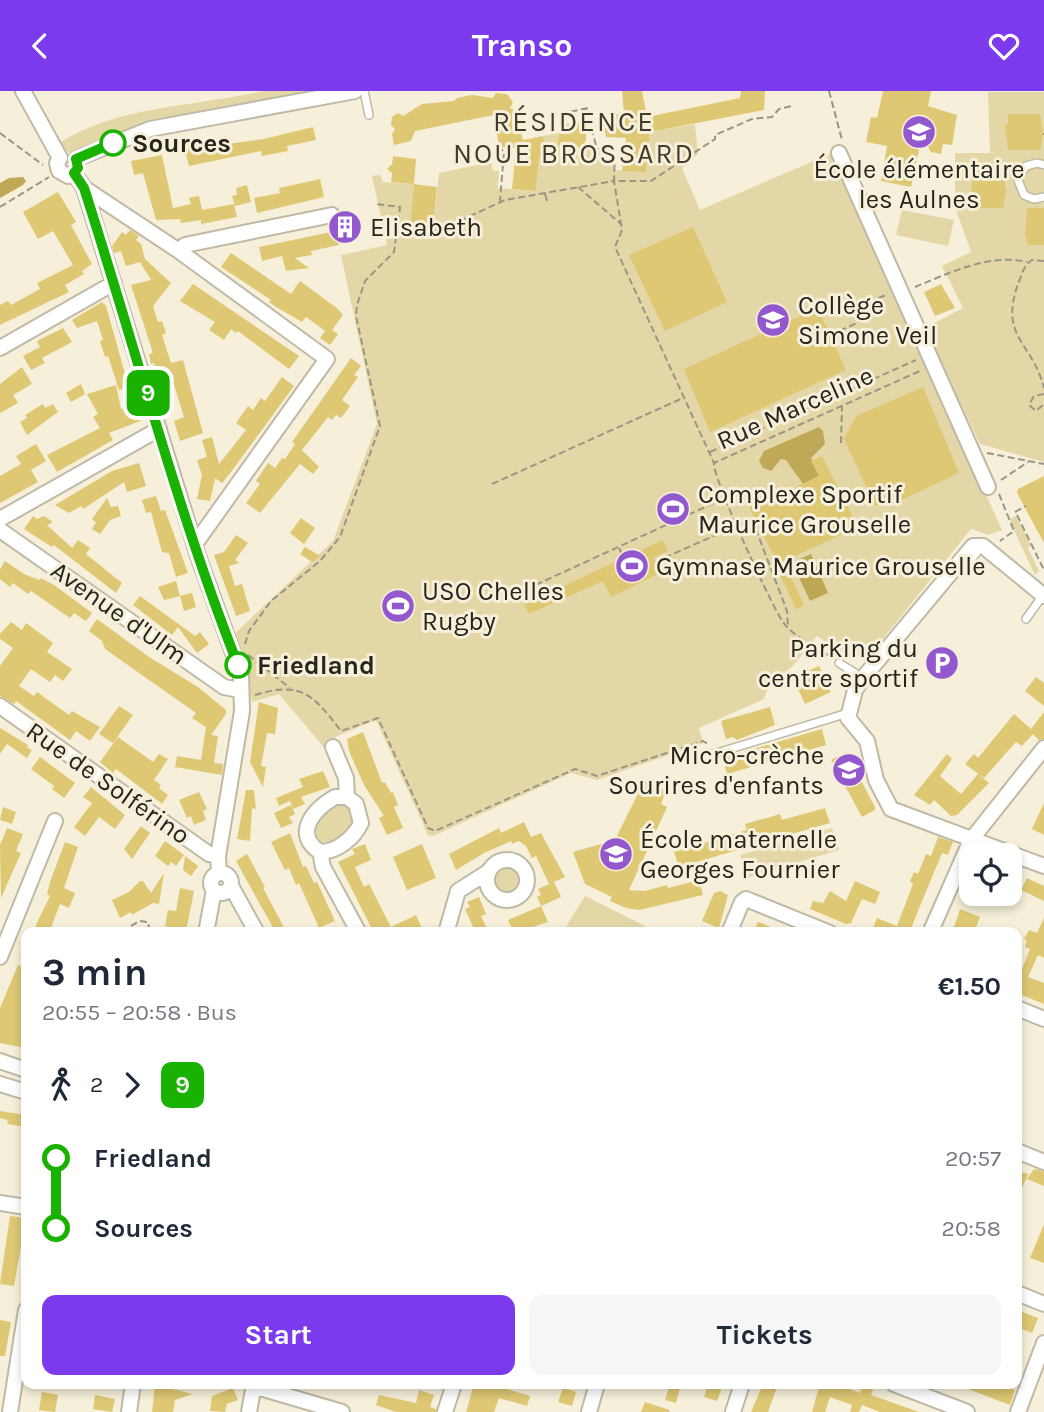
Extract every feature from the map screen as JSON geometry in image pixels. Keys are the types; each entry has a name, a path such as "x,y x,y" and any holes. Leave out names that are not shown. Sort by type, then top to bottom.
{"street":[{"path":"23,91 60,158 59,171 68,176 75,166 150,129 355,91"},
{"path":"839,153 970,447 994,483"},
{"path":"75,166 245,693 218,856 219,873 211,882 214,890 207,927"},
{"path":"84,188 179,251 327,359 195,544"},
{"path":"179,251 185,245 332,215"},
{"path":"0,348 114,283"},
{"path":"0,519 159,429"},
{"name":"Avenue d'Ulm","path":"0,530 224,687 245,693"},
{"path":"1044,596 985,548 971,548 863,678 855,690 848,713 851,723 867,741 876,780 891,809 1044,866"},
{"name":"Rue de Solférino","path":"0,706 209,854 218,856"},
{"path":"320,852 335,849 359,826 360,810 347,797 346,778 333,747"},
{"path":"933,927 971,840 1044,748"},
{"path":"347,797 330,799 310,818 306,833 309,841 320,852 323,867 356,927"},
{"path":"0,957 55,821"},
{"path":"448,927 458,891 488,872"},
{"path":"219,873 228,875 231,886 254,927"},
{"path":"214,890 224,893 231,886"},
{"path":"732,927 742,902 746,899 815,927"},
{"path":"1022,1010 1044,1019"},
{"path":"0,1061 21,1068"},
{"path":"0,1083 21,1090"},
{"path":"1022,1153 1044,1162"},
{"path":"0,1203 21,1206"},
{"path":"1022,1295 1044,1304"},
{"path":"10,1412 21,1342"},
{"path":"1018,1412 1044,1343"},
{"path":"129,1412 133,1389"},
{"path":"249,1412 252,1389"},
{"path":"266,1389 342,1412"},
{"path":"445,1412 452,1389"},
{"path":"589,1412 596,1389"},
{"path":"733,1412 740,1389"},
{"path":"907,1389 967,1412"}],"lane":[{"path":"364,91 369,115"},
{"path":"1043,164 1026,166 1018,180 1020,190 1028,198 1044,197"},
{"path":"963,569 985,548"},
{"path":"1026,619 1044,596"},
{"path":"839,663 863,678"},
{"path":"707,756 848,713"}],"path":[{"path":"398,228 440,230 499,202 614,181 651,181 715,139 715,135 752,119 772,117 779,109 792,106"},
{"path":"550,116 587,108 597,149 615,152 614,181 622,225 621,238 615,247 714,463"},
{"path":"0,133 44,166"},
{"path":"498,146 504,152 499,202"},
{"path":"0,207 55,174"},
{"path":"578,187 622,225"},
{"path":"545,193 548,204"},
{"path":"375,204 400,207 394,252 365,281 356,316 380,426 340,537 320,561 262,611 249,631 242,650 290,688 316,699 341,731 378,718 428,828 435,831 575,769 597,776 703,741 721,752"},
{"path":"830,335 864,320 858,307 948,273 983,263 1014,259 1044,261"},
{"path":"1028,262 1014,298 1010,317 1032,357 1044,388"},
{"path":"709,452 931,360"},
{"name":"Rue Marceline","path":"725,498 713,469 714,463 842,406 931,360"},
{"path":"1044,394 1034,396 1029,405 1036,411 1044,404"},
{"path":"492,484 684,397"},
{"path":"841,443 842,406"},
{"path":"970,447 1044,464"},
{"path":"985,548 1014,531 994,483 1028,462"},
{"path":"507,598 725,498 782,622 839,663"},
{"path":"1026,506 1016,514 1044,570"},
{"path":"655,562 753,518 787,611 788,628"},
{"path":"619,547 624,558"},
{"path":"245,693 290,688"}],"shaded area":[{"path":"263,91 330,91 72,153 62,150 59,143 107,121 132,114"},
{"path":"988,92 1044,92 1044,462 980,444 924,328 963,308 942,266 971,252 955,207 955,153 990,153"},
{"name":"Complexe Sportif Maurice Grouselle","path":"695,124 698,154 682,168 700,210 832,153 1002,530 989,535 971,529 870,655 846,656 817,636 793,666 769,685 764,699 699,728 703,743 597,780 571,773 433,836 428,835 376,720 335,737 338,745 326,750 279,694 252,702 245,668 248,666 233,635 333,541 377,424 341,255 387,245 372,176 380,175 383,182 414,184 410,225 433,228 439,173 491,162 493,171 499,171 498,188 536,191 539,158 548,156 543,136 560,133 563,147 596,147 615,152 614,170 646,172 650,132"},
{"path":"23,177 26,181 23,185 0,198 0,183 9,178"},
{"path":"902,210 954,220 948,246 896,235"},
{"path":"819,427 823,431 825,444 811,458 819,476 803,484 786,460 781,459 771,471 763,468 759,461 764,451"},
{"path":"1016,516 1031,545 1028,548 1039,571 1035,575 1012,526 1010,519"},
{"path":"811,554 828,593 810,601 794,567 790,568 788,564"},
{"path":"337,803 350,806 355,823 337,841 320,843 313,835 315,819"},
{"path":"832,828 839,850 747,878 740,855"},
{"path":"508,865 519,869 523,880 519,891 508,895 497,891 493,880 497,869"},
{"path":"585,896 647,927 566,927"}],"building":[{"path":"622,91 642,91 647,117 740,98 741,91 765,91 764,110 650,132 646,172 622,171 626,138 606,137 602,117 624,113"},
{"path":"883,91 931,91 928,106 957,115 952,145 943,144 941,154 931,152 922,136 911,187 881,181 887,146 866,142 871,117 877,118"},
{"path":"496,93 507,94 513,102 510,108 514,110 523,140 543,136 548,156 539,158 536,191 512,189 516,148 499,147 494,115 415,131 411,141 394,145 392,134 395,129 391,125 392,117 398,113 403,116 422,104 454,101 472,95 493,98"},
{"path":"1008,114 1040,114 1043,134 1040,150 1008,150 1005,125 1008,124"},
{"path":"575,119 580,125 587,126 585,147 563,147 558,144 561,123 570,124"},
{"path":"313,127 316,140 287,146 288,151 262,156 261,151 189,166 184,147 220,140 227,140 228,144 264,139"},
{"path":"162,155 173,208 191,204 189,198 199,196 202,210 234,204 237,217 201,224 201,220 181,223 180,219 156,220 143,173 134,175 131,161"},
{"path":"393,156 416,159 414,184 391,182 392,173 387,169 392,164"},
{"path":"973,171 1003,171 1006,190 1003,208 973,208"},
{"path":"320,179 324,197 257,213 254,198 280,193 279,188"},
{"path":"414,184 437,187 433,228 410,226"},
{"path":"247,185 251,202 235,206 232,196 237,195 236,188"},
{"path":"58,192 76,222 71,225 92,264 82,271 84,274 65,285 69,292 0,325 0,305 8,301 11,305 40,289 37,283 73,265 53,231 38,239 23,212"},
{"path":"1027,208 1044,208 1044,245 1028,245 1025,234"},
{"path":"693,227 727,302 665,331 629,255"},
{"path":"130,230 139,236 136,240 141,244 145,259 171,283 153,306 158,322 162,321 166,333 162,335 171,363 183,360 203,433 180,441 174,421 184,417 169,370 157,373 154,363 151,364 149,354 153,353 131,285 151,280 140,262 126,266 121,251 114,253 112,246 122,232 126,235"},
{"path":"336,231 339,245 311,251 312,255 295,258 309,268 286,271 282,256 262,261 259,247"},
{"path":"231,253 291,294 300,281 338,309 343,315 332,330 338,334 330,345 320,338 325,331 306,317 302,322 276,307 269,302 271,300 221,267"},
{"path":"193,284 299,356 289,369 238,331 236,333 231,329 224,340 209,330 215,322 180,301"},
{"path":"941,284 955,308 935,316 924,292"},
{"path":"102,302 106,306 126,377 127,387 119,390 108,356 105,357 97,321 77,328 72,320"},
{"path":"818,308 846,370 710,432 684,369"},
{"path":"63,328 72,342 42,358 45,363 31,370 23,356 40,347 37,341"},
{"path":"351,358 361,366 354,375 358,377 342,400 350,406 341,418 336,415 332,420 328,417 302,450 319,467 313,474 300,464 260,513 246,503 260,484 256,481 268,463 275,468 282,458 285,459 295,444 292,442"},
{"path":"22,367 32,384 13,395 18,403 0,413 0,384"},
{"path":"282,377 294,386 222,483 215,478 210,501 197,499 202,475 197,460 207,457 202,440 212,437 219,464 246,430 236,423 248,406 253,410 261,398 265,401"},
{"path":"81,384 85,394 71,402 66,393"},
{"path":"116,385 121,409 135,404 140,421 109,433 113,440 57,472 47,455 100,428 93,417 98,414 87,394"},
{"path":"923,387 959,473 893,504 875,506 844,439 856,416"},
{"path":"43,404 45,408 53,404 58,412 27,435 20,422 27,418 25,415"},
{"path":"36,444 46,461 31,470 38,482 0,503 0,476 21,464 16,456"},
{"path":"822,456 858,527 778,564 750,509 750,502 775,491 777,496 819,476 811,461"},
{"path":"139,463 146,486 127,492 124,482 83,509 81,506 69,513 55,505 112,471"},
{"path":"1044,476 1044,543 1017,493 1018,489"},
{"path":"156,496 161,511 165,510 188,573 176,577 169,553 162,552 151,512 146,513 142,500"},
{"path":"107,498 111,507 118,506 121,516 110,520 100,534 92,529 96,522 92,519"},
{"path":"33,516 37,519 44,516 53,522 47,525 72,548 78,540 90,548 86,554 122,583 116,593 54,545 52,547 24,529"},
{"path":"301,518 315,528 304,544 290,533"},
{"path":"236,535 248,543 235,560 239,563 229,566 235,586 242,584 250,611 236,616 214,555 224,552"},
{"name":"Gymnase Maurice Grouselle","path":"663,540 668,551 653,558 660,573 611,597 603,581 529,614 524,604"},
{"path":"305,547 320,556 312,562 300,554"},
{"path":"5,561 24,574 54,585 92,613 86,621 74,613 70,618 31,591 28,594 13,583 10,587 0,579 0,569"},
{"path":"787,569 804,605 796,609 779,573"},
{"path":"176,581 180,596 164,600 158,587"},
{"path":"192,593 196,607 184,611 180,596"},
{"path":"140,596 195,636 200,632 209,644 197,653 178,627 172,635 133,605"},
{"path":"97,619 149,657 198,687 226,710 211,735 218,736 214,763 223,764 222,775 175,767 177,756 201,760 206,727 192,718 196,713 105,649 102,641 89,631"},
{"path":"11,622 22,630 26,623 53,643 47,652 72,669 63,681 55,675 50,682 31,669 19,686 34,696 37,692 69,715 72,711 100,727 90,741 76,731 70,740 16,701 14,704 0,696 0,666 13,648 0,639 0,634"},
{"path":"819,666 831,692 805,704 793,678"},
{"path":"1036,677 1044,683 1044,706 1025,691"},
{"path":"259,702 278,708 275,734 267,733 261,766 266,767 263,787 250,762"},
{"path":"119,706 133,715 113,743 99,734"},
{"path":"770,707 775,725 737,740 733,737 726,739 721,721"},
{"path":"1044,712 1044,739 1039,740 1033,734 1022,746 1016,742 984,778 965,764 974,754 978,758 1014,714 1031,729"},
{"path":"0,728 28,745 32,750 27,758 7,744 0,754"},
{"path":"822,729 826,745 727,774 723,758"},
{"path":"363,732 382,783 385,782 391,793 393,792 398,805 394,807 403,828 387,835 379,818 384,816 364,785 349,751 347,739"},
{"path":"118,737 153,762 159,754 168,759 154,780 168,795 162,804 116,769 113,773 100,762"},
{"path":"846,752 875,807 875,810 862,817 831,760"},
{"path":"947,754 952,759 940,776 961,794 978,774 989,783 957,815 951,816 934,800 930,805 914,795"},
{"path":"40,757 75,783 64,798 52,789 54,786 31,769"},
{"path":"323,771 330,787 301,797 305,804 293,809 290,801 279,806 276,798 303,787 299,779"},
{"path":"644,781 666,791 661,804 667,807 629,890 645,891 667,885 668,888 699,880 703,895 639,910 610,901 612,897 585,884 573,852 615,840"},
{"path":"91,787 125,815 115,829 99,817 85,836 74,827 92,803 83,797"},
{"path":"246,790 254,790 256,809 252,808 250,841 237,839"},
{"path":"199,792 207,809 203,811 206,820 194,825 191,816 187,818 179,800"},
{"path":"1044,803 1044,835 1032,829"},
{"path":"291,805 295,814 289,817 293,823 281,828 274,813"},
{"path":"3,807 16,812 12,824 0,820"},
{"path":"825,808 830,823 679,867 674,852 747,830 745,824 780,814 782,820"},
{"path":"524,822 531,837 541,833 565,877 549,884 536,856 532,858 526,846 519,841 512,844 511,841 484,853 456,870 449,854 499,828 501,833"},
{"path":"141,826 150,833 132,859 124,849"},
{"path":"7,828 23,834 16,851 21,853 1,898 0,845"},
{"path":"290,833 303,867 306,866 314,883 317,882 335,921 319,927 299,883 296,885 289,868 285,870 271,842"},
{"path":"938,837 953,842 948,855 942,853 912,927 873,927 877,918 897,926 913,884 910,881 914,872 918,874 926,854 931,856"},
{"path":"165,841 184,855 176,866 171,862 168,866 155,856"},
{"path":"65,842 78,847 64,888 75,893 69,908 60,904 51,927 35,927 50,896 47,894"},
{"path":"365,844 371,860 355,867 364,887 369,884 391,927 371,927 338,862 355,854 352,849"},
{"path":"422,844 436,878 407,890 393,857"},
{"path":"247,854 284,927 273,927 236,861"},
{"path":"185,856 198,866 191,876 183,870"},
{"path":"164,873 159,904 153,903 132,915 131,912 120,918 112,900 129,892 140,881 143,881 151,893"},
{"path":"1027,878 1044,886 1044,901 1022,890"},
{"path":"855,881 880,892 875,904 862,899 851,923 846,924 810,909 813,901 823,903 830,891 846,901"},
{"path":"554,882 561,897 541,906 537,897 541,895 538,889"},
{"path":"180,888 194,891 187,927 165,926 168,910 176,911"},
{"path":"720,891 728,895 719,927 702,921 714,893"},
{"path":"479,897 486,914 481,916 486,927 473,927 465,909 470,907 467,902"},
{"path":"541,906 548,922 533,927 511,927 508,920"},
{"path":"960,909 980,917 976,927 954,927"},
{"path":"416,915 421,927 391,927"},
{"path":"1044,918 1044,958 1038,955 1028,977 1044,983 1044,1004 1022,995 1022,969 1030,949 1025,947 1027,940 1024,939 1029,930 1037,933"},
{"path":"758,922 770,927 756,927"},
{"path":"18,965 21,966 21,1047 0,1043 0,1008"},
{"path":"0,1111 21,1114 21,1126 7,1124 8,1120 0,1118"},
{"path":"1034,1169 1044,1171 1044,1186 1027,1179"},
{"path":"1022,1172 1028,1174 1022,1188"},
{"path":"10,1216 21,1217 21,1246 14,1286 0,1284"},
{"path":"1044,1224 1044,1263 1030,1258"},
{"path":"1022,1312 1038,1318 1032,1333 1022,1329"},
{"path":"0,1320 11,1322 5,1356 0,1356"},
{"path":"155,1389 172,1389 193,1394 175,1400 173,1412 152,1412"},
{"path":"233,1389 238,1400 227,1404 225,1412 210,1411 212,1396"},
{"path":"473,1389 507,1389 530,1396 527,1406 499,1398 494,1412 466,1412"},
{"path":"563,1389 576,1392 572,1406 558,1402"},
{"path":"668,1389 680,1389 676,1403 665,1400"},
{"path":"706,1389 721,1389 717,1401 704,1397"},
{"path":"761,1389 776,1389 768,1412 751,1412"},
{"path":"819,1389 849,1389 860,1393 861,1389 873,1389 871,1395 919,1412 880,1412 862,1405 859,1412 850,1412 852,1405 830,1397 825,1412 812,1412"},
{"path":"968,1389 1012,1389 1015,1390 1010,1405"},
{"path":"419,1390 434,1395 430,1407 436,1409 436,1412 396,1412 376,1405 379,1395 416,1403"},
{"path":"42,1392 58,1395 55,1412 39,1410"},
{"path":"95,1395 115,1399 112,1412 93,1409"},
{"path":"645,1402 670,1410 641,1412"}],"bus line":[{"name":"9","path":"113,143 76,159 78,168 74,173 84,188 198,556 228,647 238,665"}],"place":[{"name":"École élémentaire les Aulnes","path":"919,132"},
{"name":"Sources","path":"113,143"},
{"name":"Elisabeth","path":"345,227"},
{"name":"Collège Simone Veil","path":"773,320"},
{"name":"Complexe Sportif Maurice Grouselle","path":"673,509"},
{"name":"Gymnase Maurice Grouselle","path":"632,566"},
{"name":"USO Chelles Rugby","path":"398,606"},
{"name":"Parking du centre sportif","path":"942,663"},
{"name":"Friedland","path":"238,665"},
{"name":"Micro-crèche Sourires d'enfants","path":"849,770"},
{"name":"École maternelle Georges Fournier","path":"616,854"}],"district":[{"name":"RÉSIDENCE NOUE BROSSARD","path":"574,137"}]}
